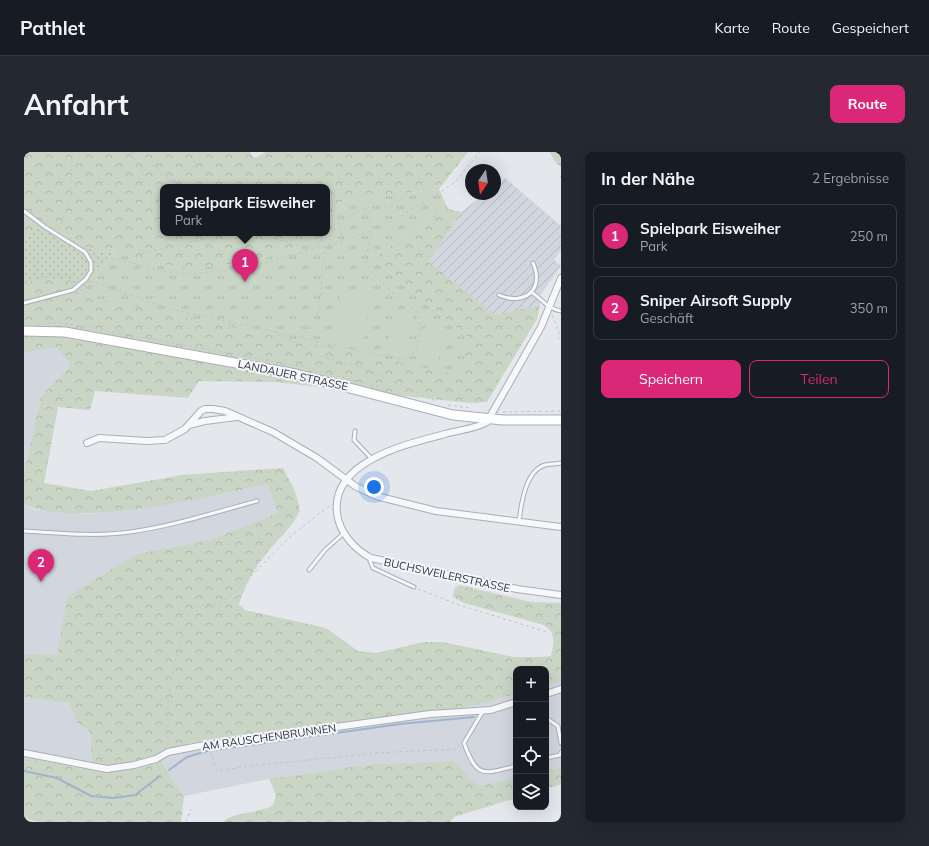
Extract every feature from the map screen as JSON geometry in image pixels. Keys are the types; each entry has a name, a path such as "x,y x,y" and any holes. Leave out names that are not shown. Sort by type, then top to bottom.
{"main road":[{"name":"LANDAUER STRASSE","path":"24,331 65,332 296,374 432,410 561,420"}],"street":[{"path":"491,415 541,327 561,278"},
{"path":"87,443 99,438 147,441 165,440 176,435 189,425 201,411 209,408 239,417 296,445 363,491 394,502 443,512 561,527"},
{"name":"BUCHSWEILERSTRASSE","path":"491,415 484,424 402,447 372,459 346,479 340,488 337,500 338,520 344,533 358,550 371,558 517,589 561,595"},
{"path":"189,425 205,420 239,417"},
{"path":"549,693 561,689"},
{"name":"AM RAUSCHENBRUNNEN","path":"24,753 107,769 134,765 156,759 168,752 223,742 430,714 491,710 513,704"}],"lane":[{"path":"24,211 85,252 91,262 86,279 73,290 24,303"},
{"path":"499,295 515,299 524,297 531,292 536,286 537,278 533,263"},
{"path":"531,292 539,297 550,308 561,312"},
{"path":"355,431 354,440 372,459"},
{"path":"519,522 524,491 533,475 542,467 561,463"},
{"path":"24,531 74,534 129,533 156,528 257,501"},
{"path":"308,570 325,550 344,533"},
{"path":"371,558 370,562 373,568 414,587"},
{"path":"483,711 464,743 468,753 482,772 487,773 513,767"},
{"path":"549,720 559,727 561,743"},
{"path":"549,757 560,755 561,752"}],"path":[{"path":"56,233 68,208 71,196 72,152"},
{"path":"132,152 143,156 162,174 172,181 180,184"},
{"path":"132,152 150,187 151,212 156,220 160,222"},
{"path":"172,181 203,155 204,152"},
{"path":"91,266 105,258 119,259 161,271 190,274 224,271 264,263 342,242 373,229 408,211 455,182 480,152"},
{"path":"330,206 333,208 338,206 338,222 342,242"},
{"path":"338,222 364,208 394,206 408,211"},
{"path":"24,283 36,277 54,276 86,279 170,309 406,360 415,354 419,329 418,313 386,287 368,268 366,257 373,229 364,208"},
{"path":"330,228 340,230"},
{"path":"119,259 211,236"},
{"path":"266,236 295,245 316,248"},
{"path":"316,248 322,236"},
{"path":"302,338 318,319 325,246"},
{"path":"24,252 35,261 36,277"},
{"path":"550,308 558,331 559,339"},
{"path":"270,330 324,358 356,365 442,404 471,408"},
{"path":"491,415 561,411"},
{"path":"168,752 168,700 172,675 189,611 195,607 220,602 235,592 292,534 337,500"},
{"path":"414,587 459,605 547,632"},
{"path":"211,751 214,767 216,770 221,771 241,767 376,753 454,749 464,743"},
{"path":"186,822 191,809"}],"shaded area":[{"path":"505,178 561,226 561,250 554,260 561,266 539,297 540,305 495,316 429,262 461,212 477,200 501,200 501,181"},
{"path":"56,347 71,365 41,396 24,473 24,353"},
{"path":"267,484 278,513 210,540 137,554 67,596 57,655 24,654 24,504 36,510 87,514 152,506 224,494"},
{"path":"561,682 561,767 549,769 549,702 549,685"},
{"path":"513,695 513,778 479,786 454,761 373,764 269,779 184,796 160,760 195,741 472,706"},
{"path":"24,697 69,703 76,722 90,732 92,765 24,750"}],"green space":[{"path":"24,152 250,152 254,158 266,152 468,152 439,189 341,202 330,231 330,184 160,184 160,236 328,236 259,260 192,269 154,264 116,253 95,250 41,223 24,243"},
{"path":"550,152 561,152 561,167 555,162"},
{"path":"439,189 448,209 380,253 380,264 470,339 459,375 78,295 116,253 154,264 192,269 259,260 330,236 330,231 341,202"},
{"path":"448,209 461,212 429,262 495,315 540,305 537,319 487,402 470,403 274,382 199,381 188,398 95,391 90,410 58,407 44,483 91,491 182,475 283,468 295,491 300,510 293,523 259,563 252,574 239,604 245,610 326,628 358,651 377,653 423,642 443,642 514,657 540,657 551,656 553,638 551,631 548,628 544,625 464,603 453,597 454,589 459,585 531,602 561,603 561,682 549,685 549,666 513,666 513,695 472,706 195,741 146,760 122,765 99,767 92,765 90,732 76,722 69,703 24,697 24,654 57,655 67,596 137,554 210,540 278,513 267,484 179,503 108,512 75,513 46,511 24,504 24,473 41,396 71,365 56,347 24,353 24,284 46,278 69,279 78,295 470,339 380,264 380,253"},
{"path":"41,223 95,250 116,253 78,295 24,284 24,243"},
{"path":"341,289 372,295 361,349 330,343"},
{"path":"395,310 414,314 404,355 386,351"},
{"path":"426,324 446,329 437,367 417,363"},
{"path":"24,757 95,771 113,771 160,760 184,796 181,822 37,822 24,818"},
{"path":"454,761 479,786 513,778 513,799 454,817 450,822 223,822 233,816 260,810 273,805 276,795 269,779 373,764"},
{"path":"561,767 561,784 549,788 549,769"}],"waterway":[{"path":"169,770 187,757 207,751 400,724 474,717"},
{"path":"24,771 57,778 91,796 114,798 135,795 160,776"}],"place":[{"name":"Spielpark Eisweiher","path":"245,282"},
{"name":"Sniper Airsoft Supply","path":"41,582"}]}
